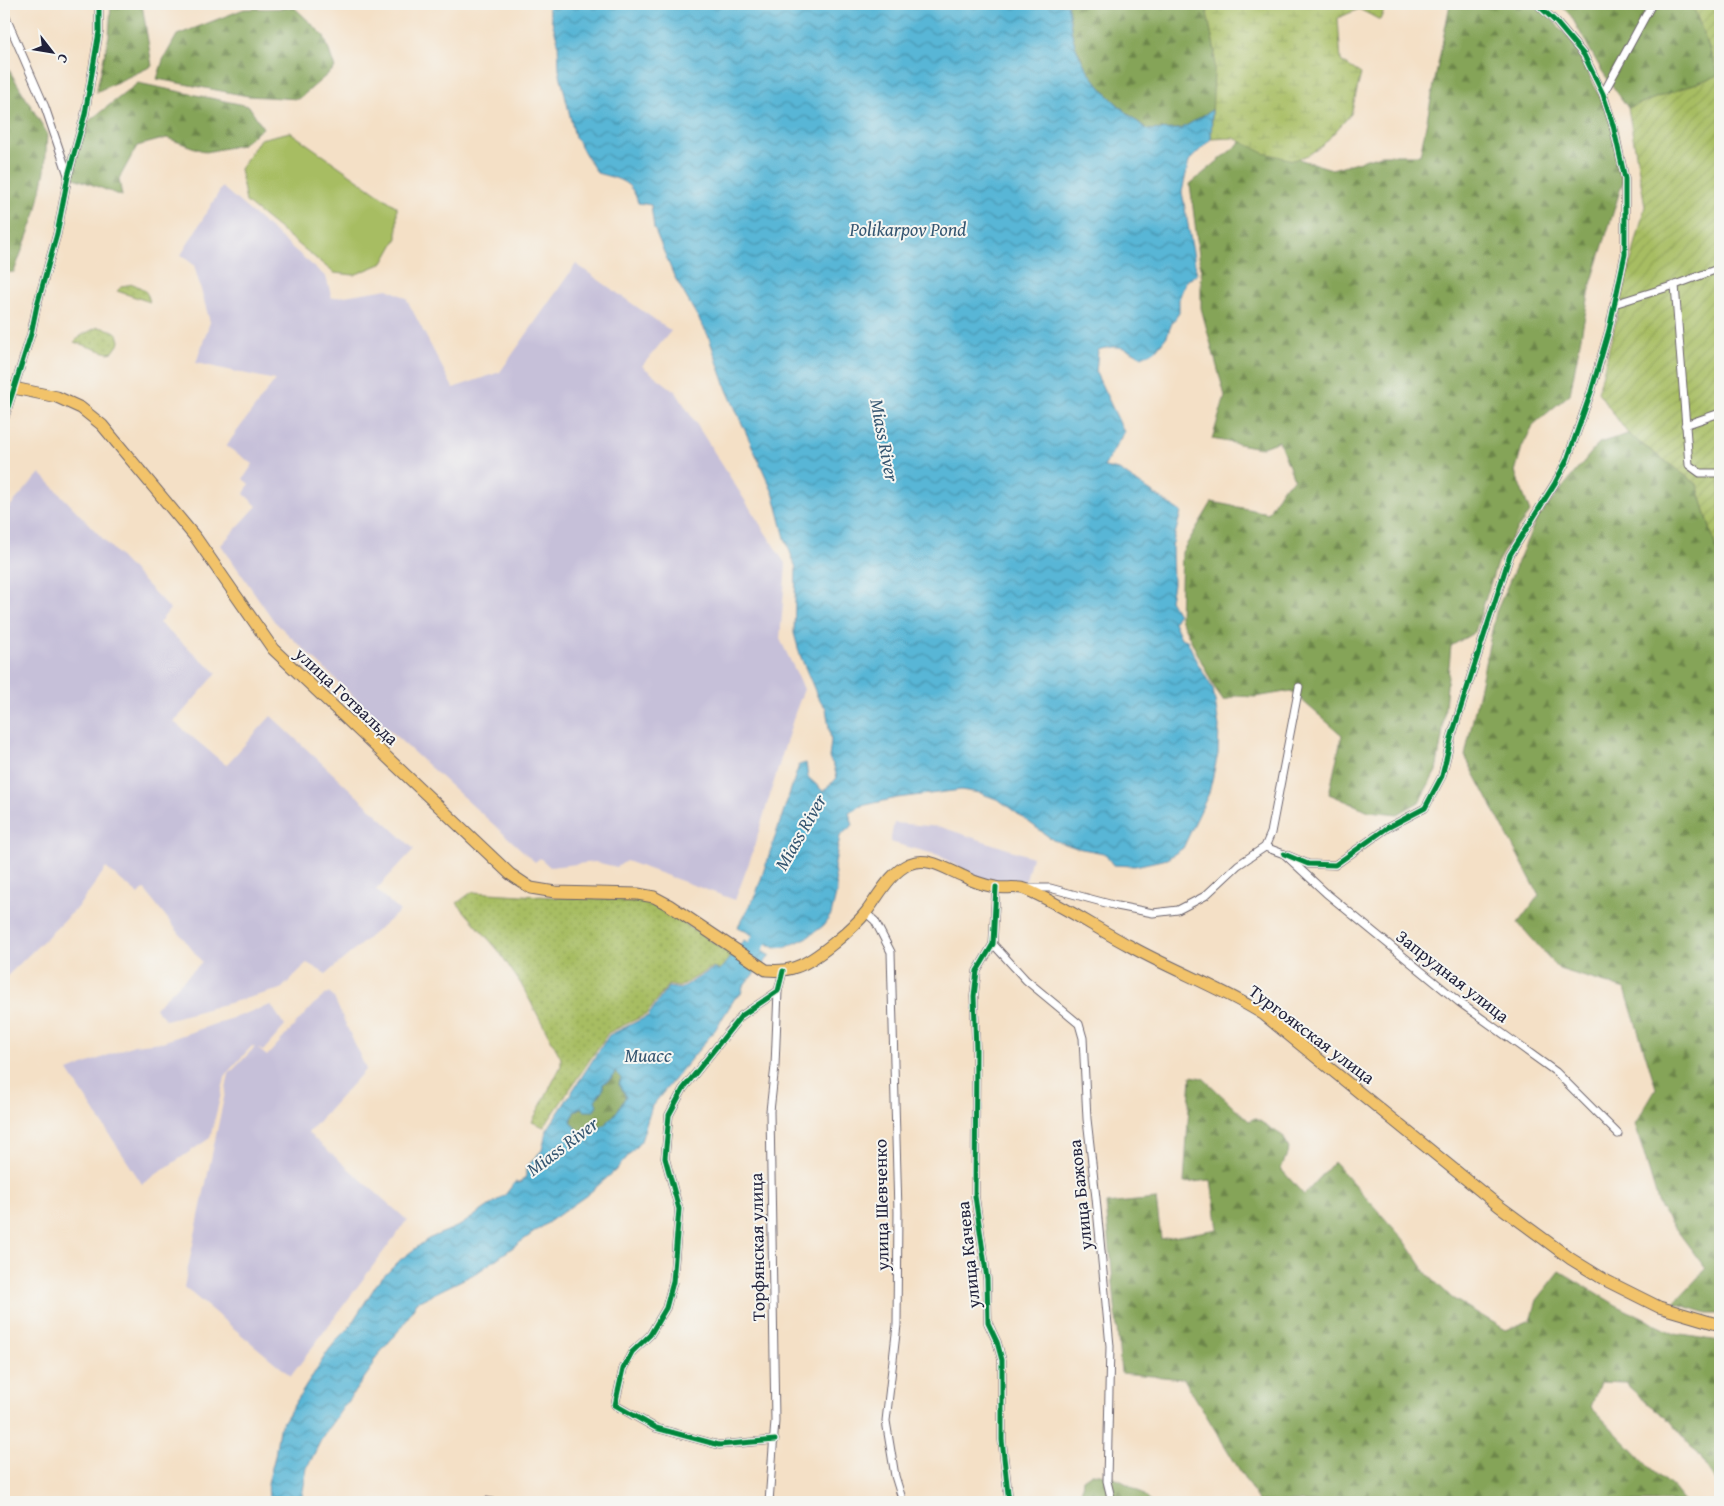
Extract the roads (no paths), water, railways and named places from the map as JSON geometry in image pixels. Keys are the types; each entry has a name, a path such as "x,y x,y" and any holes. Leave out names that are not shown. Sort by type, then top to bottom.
{"main road":[{"name":"улица Готвальда","path":"9,387 56,397 81,408 102,425 196,538 273,649 510,874 531,888 547,891 638,894 654,897 766,970"},
{"name":"Тургоякская улица","path":"766,970 783,971 798,966 822,951 866,913 895,873 910,864 924,861 941,865 964,877 996,887 1023,888 1082,918 1128,946 1240,1000 1262,1014 1499,1206 1571,1259 1606,1280 1659,1307 1720,1325"}],"street":[{"path":"4,420 9,387 31,334 37,305 58,234 68,176 85,114 98,32 100,4"},
{"path":"1284,854 1308,864 1335,865 1387,828 1425,808 1442,776 1452,735 1510,555 1556,483 1567,460 1591,392 1609,330 1625,254 1625,179 1614,125 1603,94 1584,55 1556,22 1537,4"},
{"path":"1603,94 1652,4"},
{"path":"4,13 45,107 68,176"},
{"path":"1614,304 1675,285 1720,268"},
{"path":"1675,285 1689,465 1700,473 1720,473"},
{"path":"1685,425 1720,413"},
{"path":"1023,888 1050,888 1117,906 1153,913 1178,910 1205,896 1238,865 1265,847 1271,833 1299,687"},
{"name":"Запрудная улица","path":"1265,847 1284,854 1326,893 1459,1002 1556,1072 1618,1134"},
{"name":"улица Качева","path":"996,887 993,944 977,971 974,996 976,1050 975,1196 987,1279 988,1323 997,1342 1002,1360 1002,1440 1010,1502"},
{"name":"улица Шевченко","path":"866,913 875,922 891,952 898,1212 896,1325 886,1421 895,1476 903,1502"},
{"name":"улица Бажова","path":"993,944 1026,980 1079,1024 1083,1038 1087,1119 1110,1346 1107,1481 1112,1502"},
{"name":"Торфянская улица","path":"769,1502 775,1440 770,1111 775,1066 778,991 783,971"},
{"path":"775,1440 719,1445 656,1428 615,1406 622,1369 632,1352 650,1334 658,1322 666,1308 673,1282 679,1208 665,1158 668,1115 683,1088 741,1016 778,991"}],"water":[{"name":"Polikarpov Pond","path":"547,4 1067,4 1073,38 1078,52 1093,78 1114,101 1148,130 1181,129 1212,110 1211,139 1189,161 1182,192 1197,274 1186,281 1179,299 1179,313 1172,323 1167,336 1156,350 1142,357 1131,351 1116,347 1098,350 1096,373 1124,432 1104,467 1119,470 1181,512 1172,546 1173,584 1170,600 1178,614 1174,622 1181,638 1187,640 1213,689 1219,726 1218,754 1209,793 1183,848 1167,859 1135,866 1113,865 1104,853 1077,848 1053,840 999,800 980,793 961,790 897,798 861,806 849,813 853,825 840,836 834,868 837,890 831,915 823,926 808,937 787,947 775,948 738,927 756,894 799,765 806,763 808,777 823,791 837,778 834,766 829,758 831,741 826,708 818,698 800,655 794,633 796,568 785,538 774,495 727,390 708,335 674,276 654,228 651,205 638,203 632,189 623,182 597,173 575,137 559,70 558,42"},
{"name":"Миасс","path":"744,940 770,956 743,986 741,994 735,998 715,1030 652,1106 641,1141 616,1170 587,1195 478,1272 417,1302 404,1324 374,1360 373,1366 324,1434 307,1468 301,1502 269,1502 268,1483 279,1429 328,1351 348,1329 378,1282 400,1260 428,1239 461,1225 505,1195 515,1182 520,1183 526,1176 526,1168 542,1150 547,1130 609,1035 648,1016 668,987 680,989 714,968 719,971","holes":["615,1072 621,1078 619,1084 626,1096 618,1110 602,1127 587,1132 579,1132 571,1122 574,1112 581,1107 585,1111 594,1111 597,1105 595,1100 603,1090 603,1084 612,1078"]}],"waterway":[{"name":"Miass River","path":"743,966 771,921"}]}
